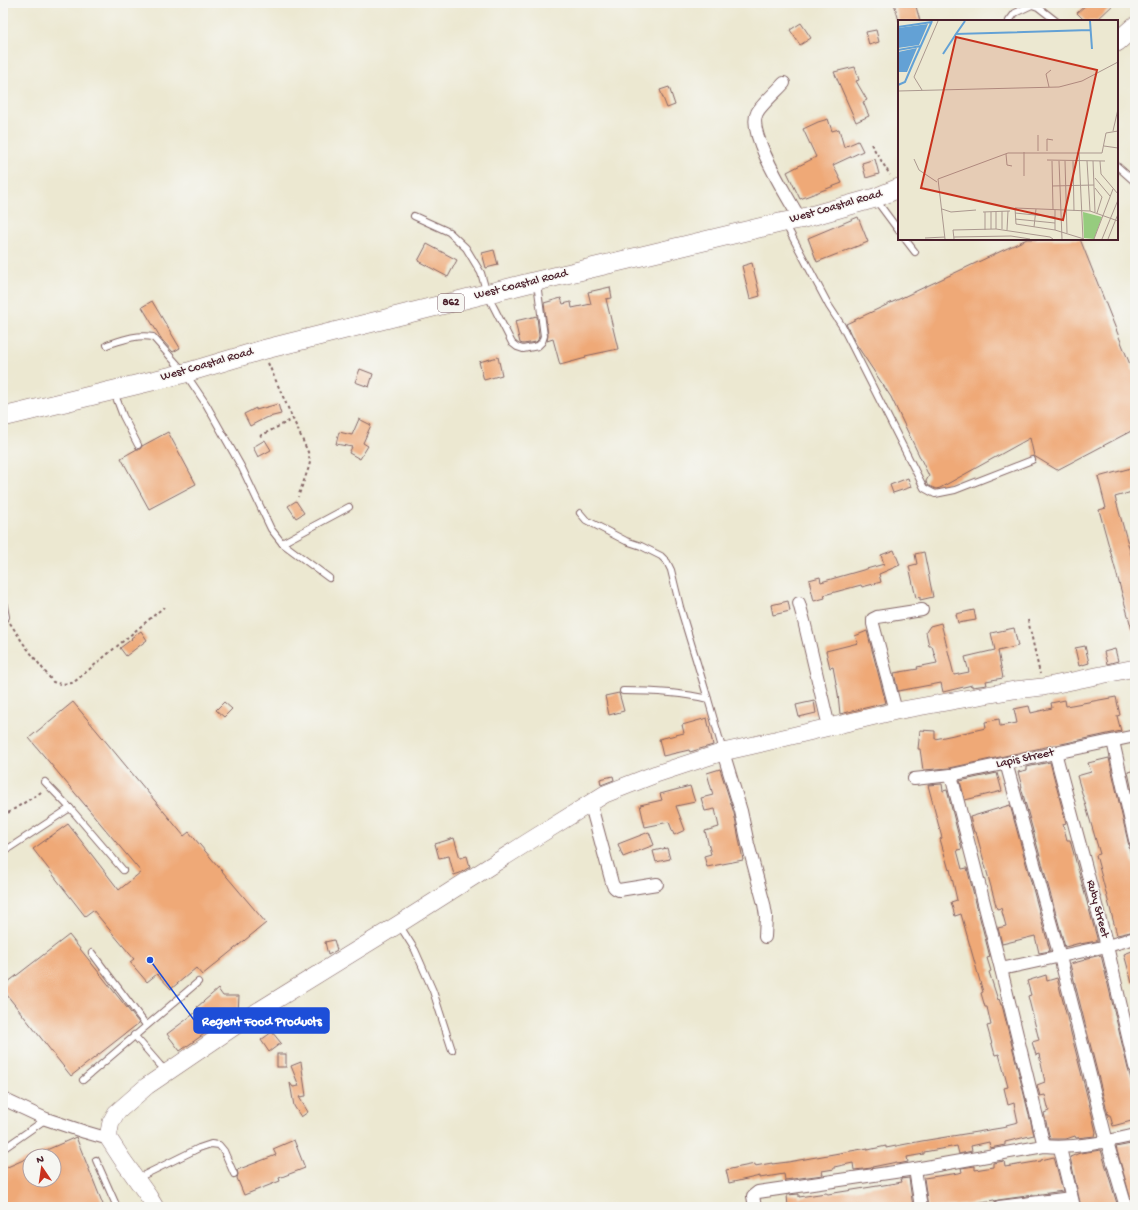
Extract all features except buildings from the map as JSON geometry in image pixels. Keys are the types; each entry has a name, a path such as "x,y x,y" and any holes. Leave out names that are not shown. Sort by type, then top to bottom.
{"main road":[{"path":"1118,41 1135,26"},
{"name":"West Coastal Road","path":"3,417 185,373 262,350 537,281 792,220 875,198 898,188"}],"street":[{"path":"784,83 757,112 755,120 765,157 792,220"},
{"path":"799,603 830,727"},
{"path":"896,711 873,624 873,619 877,616 922,610"},
{"path":"155,1207 150,1196 109,1139 111,1122 116,1113 147,1086 250,1016 400,924 590,802 605,794 656,774 723,752 896,711 1014,690 1043,687 1135,668"},
{"name":"Lapis Street","path":"914,779 951,775 1135,736"},
{"path":"1113,741 1135,840"},
{"path":"723,752 741,811 764,904 766,916 765,937"},
{"name":"Ruby Street","path":"1055,752 1107,946 1135,1067"},
{"path":"1006,763 1060,957 1107,1142 1126,1207"},
{"path":"951,775 1001,969 1044,1146"},
{"path":"590,802 615,889 637,888 657,884"},
{"path":"1001,969 1060,957 1135,938"},
{"path":"3,1099 46,1119 109,1139"},
{"path":"755,1207 752,1196 758,1192 915,1169 1044,1146 1060,1148 1107,1142 1135,1135"},
{"path":"999,1207 1072,1202 1060,1148"},
{"path":"915,1169 921,1207"}],"lane":[{"path":"1010,20 1015,13 1032,5 1038,7 1055,20"},
{"path":"1118,167 1135,182"},
{"path":"875,198 898,230"},
{"path":"414,216 449,232 466,248 481,273 487,294 512,343 523,349 538,346 542,342 544,336 537,281"},
{"path":"792,220 829,306 842,326 924,488 935,494 955,490 1032,460"},
{"path":"906,240 915,252"},
{"path":"107,345 138,336 153,337 185,373 206,404 242,468 271,529 282,543 329,578"},
{"path":"114,390 124,416 138,445"},
{"path":"282,543 349,507"},
{"path":"580,513 586,520 661,556 667,562 671,570 680,607 723,752"},
{"path":"3,601 5,619"},
{"path":"623,691 675,692 708,699"},
{"path":"45,782 70,808 122,870"},
{"path":"3,852 70,808"},
{"path":"400,924 416,950 433,991 452,1050"},
{"path":"92,953 146,1025"},
{"path":"83,1080 198,982"},
{"path":"134,1035 168,1072"},
{"path":"3,1150 46,1119"},
{"path":"137,1179 199,1148 211,1144 219,1144 224,1151 234,1174"},
{"path":"96,1160 117,1207"}],"path":[{"path":"871,144 898,188"},
{"path":"262,350 308,452 310,462 309,467 298,497"},
{"path":"260,436 293,419"},
{"path":"5,619 53,682 61,684 73,683 164,607"},
{"path":"1028,620 1043,687"},
{"path":"3,816 50,787"}],"place":[{"name":"Regent Food Products","path":"150,960"}]}
